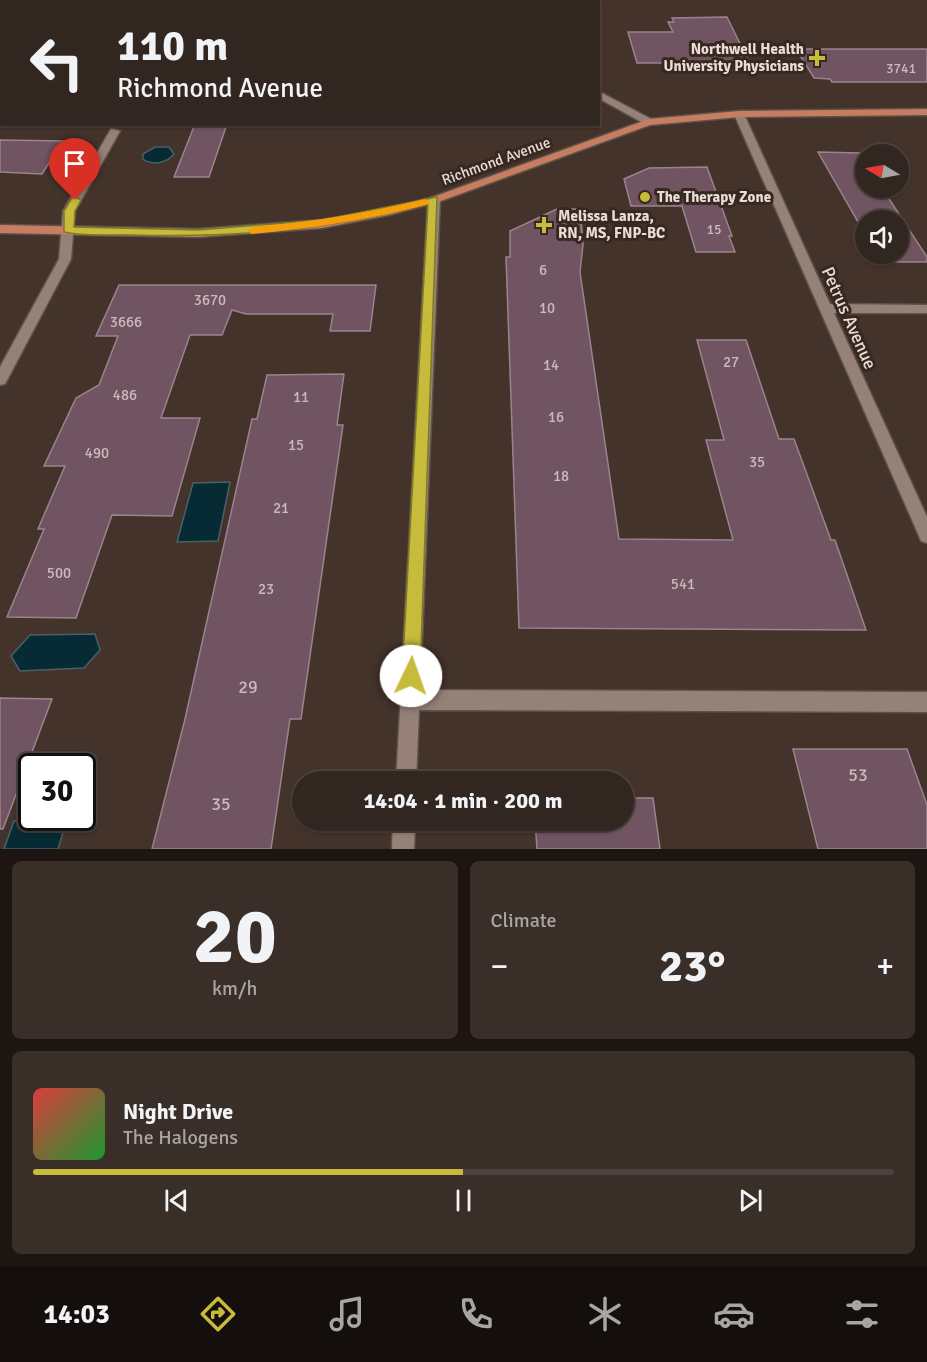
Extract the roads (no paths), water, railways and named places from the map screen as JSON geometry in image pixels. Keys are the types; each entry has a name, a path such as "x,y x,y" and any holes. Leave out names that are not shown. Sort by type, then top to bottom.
{"main road":[{"name":"Richmond Avenue","path":"0,229 199,233 261,230 333,222 388,212 434,200 649,122 739,114 927,112"}],"street":[{"path":"600,95 649,122"},
{"name":"Petrus Avenue","path":"739,114 927,536"},
{"path":"0,380 65,259 69,211 116,130"},
{"path":"407,771 434,200"},
{"path":"825,308 927,309"},
{"path":"410,700 927,702"},
{"path":"403,849 404,831"}],"water":[{"path":"155,147 169,147 174,154 168,160 160,162 143,159 143,154"},
{"path":"230,482 218,541 177,542 193,483"},
{"path":"95,634 100,650 84,668 20,671 11,656 30,635"},
{"path":"14,821 18,821 18,831 63,831 58,849 4,849"}],"place":[{"name":"Northwell Health University Physicians","path":"817,58"},
{"name":"The Therapy Zone","path":"645,197"},
{"name":"Melissa Lanza, RN, MS, FNP-BC","path":"544,225"}]}
